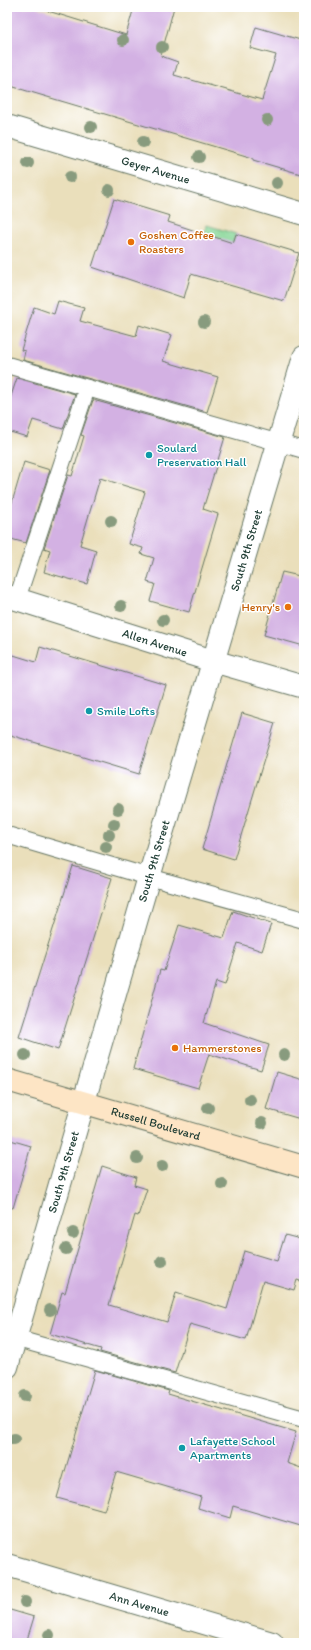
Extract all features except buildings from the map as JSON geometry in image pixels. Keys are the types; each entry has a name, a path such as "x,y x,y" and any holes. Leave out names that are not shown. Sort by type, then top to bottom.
{"main road":[{"name":"Russell Boulevard","path":"7,1080 304,1167"}],"street":[{"name":"Geyer Avenue","path":"7,126 304,214"},
{"name":"South 9th Street","path":"7,1367 11,1337 84,1103 149,877 304,357"},
{"name":"Allen Avenue","path":"12,598 213,661 304,687"},
{"name":"Ann Avenue","path":"7,1565 272,1643"}],"lane":[{"path":"7,365 304,450"},
{"path":"12,598 87,388"},
{"path":"7,835 149,877 304,920"},
{"path":"11,1337 304,1419"}],"green space":[{"path":"207,225 236,234 229,255 204,234"}],"place":[{"name":"Goshen Coffee Roasters","path":"131,242"},
{"name":"Soulard Preservation Hall","path":"149,455"},
{"name":"Henry's","path":"288,607"},
{"name":"Smile Lofts","path":"89,711"},
{"name":"Hammerstones","path":"175,1048"},
{"name":"Lafayette School Apartments","path":"182,1448"}]}
